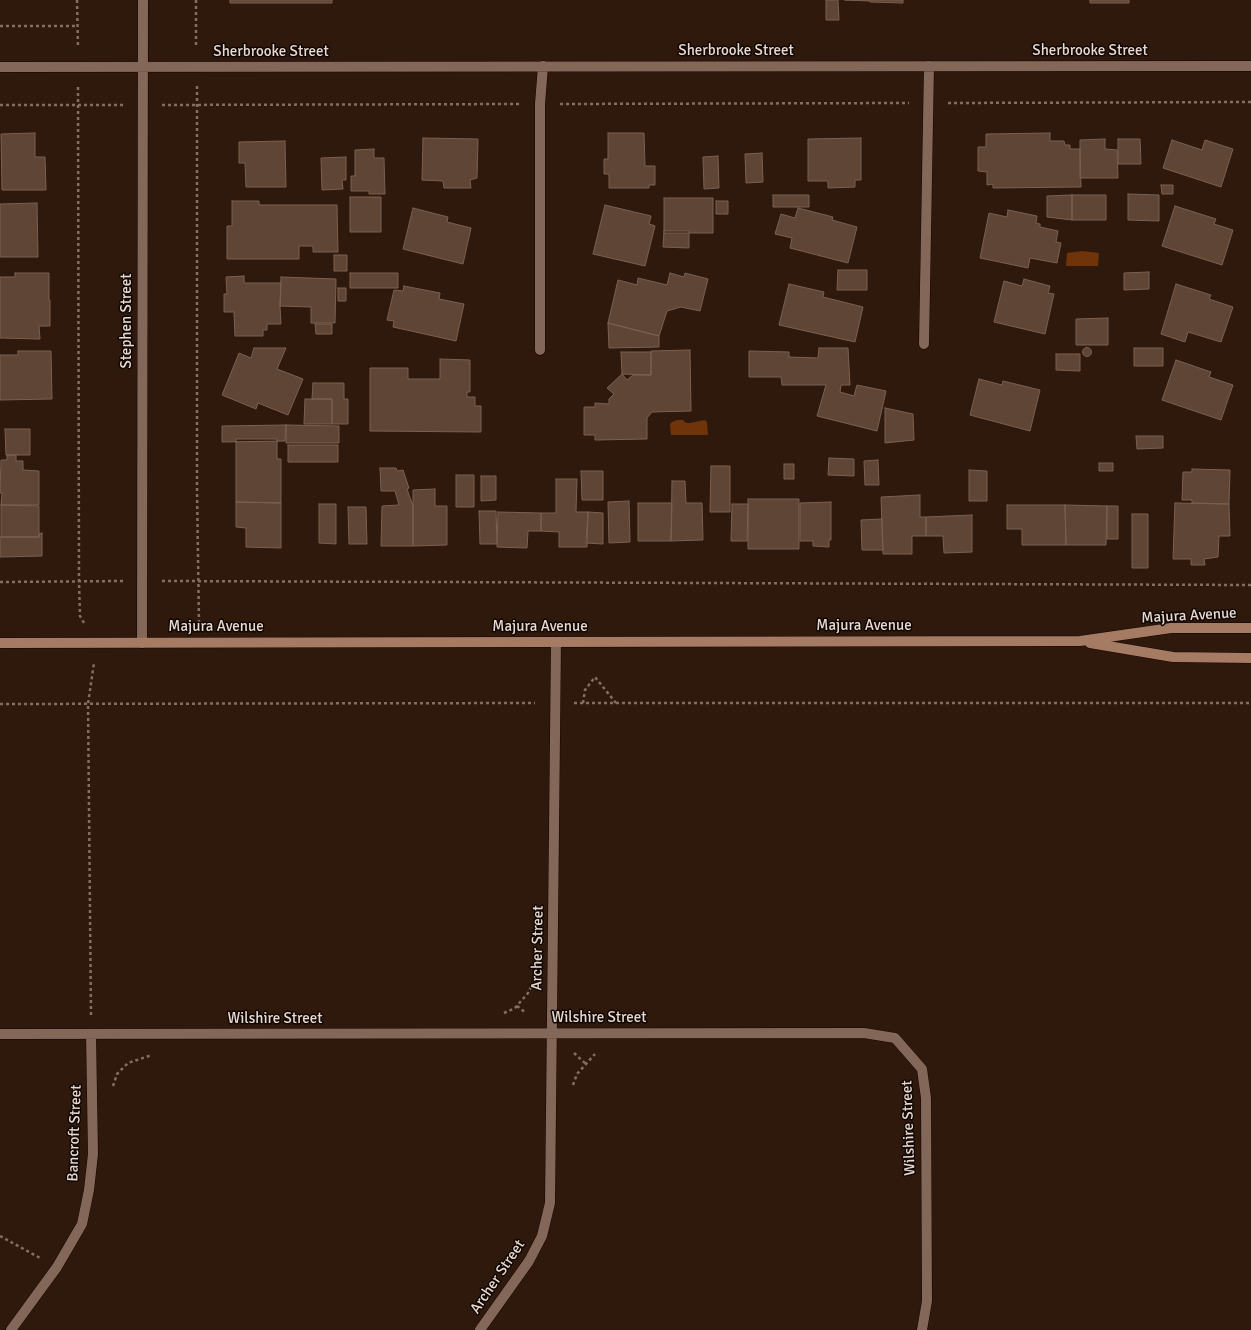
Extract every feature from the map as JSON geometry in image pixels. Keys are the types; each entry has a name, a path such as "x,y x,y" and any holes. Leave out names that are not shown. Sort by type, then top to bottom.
{"main road":[{"name":"Majura Avenue","path":"0,643 1080,641 1171,628 1251,628"},
{"name":"Majura Avenue","path":"1080,641 1173,657 1251,658"}],"street":[{"name":"Stephen Street","path":"142,642 143,0"},
{"path":"540,350 540,104 543,66"},
{"path":"924,344 927,103 929,66"},
{"name":"Sherbrooke Street","path":"0,67 1251,66"},
{"name":"Archer Street","path":"480,1330 529,1261 542,1236 550,1202 556,642"},
{"name":"Wilshire Street","path":"0,1034 864,1033 894,1038 922,1069 926,1098 927,1301 922,1330"},
{"name":"Bancroft Street","path":"11,1330 57,1267 82,1224 89,1190 93,1154 91,1034"}],"path":[{"path":"0,26 78,26 77,0"},
{"path":"200,642 197,490 197,105 1251,102"},
{"path":"0,105 78,105 80,616 96,643 88,704 91,1016"},
{"path":"0,582 79,582"},
{"path":"199,582 1251,585"},
{"path":"616,703 595,678 585,690 583,703 616,703 1251,703"},
{"path":"0,704 534,703"},
{"path":"498,1016 515,1008 528,993 534,980"},
{"path":"0,1236 57,1267"}],"shaded area":[{"path":"1082,251 1099,253 1098,266 1066,266 1067,253"},
{"path":"677,420 683,420 686,423 690,423 705,420 707,422 708,435 671,435 670,424"}],"building":[{"path":"230,0 332,0 332,3 230,3"},
{"path":"826,0 838,0 839,20 826,20"},
{"path":"845,0 903,0 903,3 870,2"},
{"path":"1090,0 1129,0 1129,3 1090,3"},
{"path":"35,133 35,157 45,157 46,190 2,190 1,134"},
{"path":"608,133 644,133 645,166 655,166 655,185 649,185 649,188 609,188 609,174 604,174 604,159 608,159"},
{"path":"1050,133 1050,141 1064,141 1065,145 1070,145 1070,149 1080,149 1081,187 993,188 993,184 987,185 987,172 978,171 978,147 986,147 986,134"},
{"path":"423,138 478,139 477,178 470,180 471,188 444,188 443,181 422,180"},
{"path":"861,138 861,180 855,180 855,187 828,188 828,181 808,181 808,139"},
{"path":"1105,139 1105,149 1117,150 1118,178 1080,178 1080,140"},
{"path":"1118,139 1140,139 1141,164 1118,164"},
{"path":"1172,140 1202,150 1205,140 1233,149 1221,187 1163,168"},
{"path":"285,141 286,187 246,187 245,163 239,163 239,142"},
{"path":"374,149 374,158 384,158 385,194 369,194 369,191 351,191 351,176 355,176 355,150"},
{"path":"762,153 763,182 746,183 745,154"},
{"path":"718,156 719,188 704,189 703,157"},
{"path":"346,157 346,180 342,180 343,189 322,190 321,158"},
{"path":"1161,185 1173,185 1173,194 1162,194"},
{"path":"1128,194 1159,195 1159,221 1128,220"},
{"path":"773,195 809,195 809,207 773,207"},
{"path":"1072,195 1072,220 1047,217 1047,196"},
{"path":"1072,195 1106,195 1106,220 1072,220"},
{"path":"350,197 381,197 381,232 350,232"},
{"path":"664,198 713,198 713,233 664,233"},
{"path":"232,201 259,201 259,205 337,205 338,252 313,252 313,246 299,246 299,259 227,259 227,226 232,226"},
{"path":"716,201 728,201 728,214 716,214"},
{"path":"37,203 38,257 0,257 0,204"},
{"path":"605,205 651,216 649,224 655,226 645,266 593,254"},
{"path":"1175,206 1216,219 1214,224 1233,230 1222,265 1162,246"},
{"path":"413,208 448,217 447,222 471,228 463,264 403,249"},
{"path":"798,208 833,217 832,220 857,227 848,263 790,248 792,238 775,234 781,214 795,218"},
{"path":"1008,210 1037,216 1036,223 1040,224 1040,227 1058,231 1056,242 1061,243 1057,263 1030,258 1028,268 980,258 989,213 1007,217"},
{"path":"664,231 689,231 689,248 663,247"},
{"path":"334,255 347,255 347,271 334,271"},
{"path":"838,270 867,270 867,290 837,290"},
{"path":"1149,272 1149,289 1124,290 1124,273"},
{"path":"15,273 49,273 50,326 39,326 40,339 0,338 0,277 15,277"},
{"path":"350,273 398,273 398,288 350,288"},
{"path":"670,273 684,277 685,273 708,279 700,311 681,307 667,311 659,336 608,323 618,280 637,285 638,278 667,285"},
{"path":"244,276 244,283 281,283 281,324 267,324 267,330 263,330 263,336 235,336 234,312 224,312 224,294 227,294 226,277"},
{"path":"281,277 336,279 335,323 311,323 311,307 280,306"},
{"path":"1024,279 1050,286 1048,293 1054,294 1045,334 994,322 1004,281 1022,286"},
{"path":"789,284 824,292 823,297 863,307 855,342 779,325"},
{"path":"1176,284 1211,295 1209,299 1233,307 1221,342 1188,332 1185,342 1161,334"},
{"path":"404,286 440,293 439,299 464,304 456,341 393,327 394,321 387,320 394,290 403,291"},
{"path":"338,288 346,288 346,301 338,301"},
{"path":"1108,318 1108,345 1076,345 1076,319"},
{"path":"608,323 659,336 659,347 609,348"},
{"path":"315,324 332,324 332,334 316,334"},
{"path":"254,348 286,348 277,369 303,379 288,415 258,403 256,409 222,395 239,353 251,358"},
{"path":"819,348 848,348 850,385 841,385 840,392 854,396 857,385 886,391 877,431 817,416 826,385 782,385 781,377 749,377 749,351 789,352 789,357 818,358"},
{"path":"1085,348 1089,348 1091,352 1089,356 1085,356 1083,354 1083,350"},
{"path":"1134,348 1163,348 1163,366 1134,366"},
{"path":"690,350 691,411 652,412 647,418 647,439 595,440 595,435 584,435 584,407 595,407 595,403 609,404 609,399 614,394 607,388 622,374 627,380 633,375 651,375 651,351"},
{"path":"18,351 51,351 52,399 0,400 0,355 18,355"},
{"path":"621,352 651,352 651,375 622,374"},
{"path":"1056,354 1080,354 1080,371 1056,370"},
{"path":"440,359 470,360 470,392 467,392 467,397 475,397 475,406 481,406 481,432 370,431 370,368 408,368 408,379 440,379"},
{"path":"1176,360 1211,372 1209,377 1233,385 1221,420 1162,400"},
{"path":"979,379 1002,385 1003,381 1040,390 1030,431 970,415"},
{"path":"313,383 344,383 344,399 348,399 348,424 332,424 332,399 312,399"},
{"path":"305,399 332,399 332,424 304,424"},
{"path":"885,408 913,414 914,440 885,443"},
{"path":"286,425 285,441 222,442 222,426"},
{"path":"286,425 339,426 339,443 286,443"},
{"path":"5,429 30,429 30,455 6,455"},
{"path":"1136,436 1163,436 1163,448 1137,449"},
{"path":"236,439 277,439 277,459 281,459 281,503 236,502"},
{"path":"288,445 338,445 338,462 288,462"},
{"path":"7,455 16,455 16,461 23,461 23,470 39,471 39,505 1,505 1,460 7,460"},
{"path":"829,458 854,459 854,476 828,475"},
{"path":"878,460 879,485 865,485 864,461"},
{"path":"1099,463 1113,463 1113,471 1099,471"},
{"path":"784,464 794,464 794,479 784,479"},
{"path":"711,466 730,466 730,512 710,512"},
{"path":"380,468 396,468 397,471 403,470 409,488 407,489 413,506 413,546 381,546 382,506 399,505 395,491 381,491"},
{"path":"1192,469 1230,470 1229,504 1192,503 1192,500 1182,500 1183,472 1192,472"},
{"path":"969,470 987,471 987,501 969,501"},
{"path":"581,471 603,471 603,500 582,500"},
{"path":"456,475 474,475 474,507 456,507"},
{"path":"481,476 496,476 496,500 481,501"},
{"path":"556,479 577,479 576,512 588,512 587,547 559,547 559,532 541,531 541,513 556,513"},
{"path":"672,481 685,481 686,503 702,503 703,540 671,541"},
{"path":"435,489 435,506 447,506 447,545 413,546 413,490"},
{"path":"920,495 920,517 926,517 926,536 912,536 912,554 883,554 881,497"},
{"path":"748,499 799,499 799,549 748,549"},
{"path":"629,501 630,542 609,543 608,502"},
{"path":"236,502 281,503 281,548 246,547 246,528 236,527"},
{"path":"831,502 831,540 829,540 829,547 813,546 813,541 800,541 800,503"},
{"path":"638,503 672,503 671,541 638,541"},
{"path":"1175,503 1229,504 1230,536 1219,536 1218,557 1204,559 1205,565 1191,565 1191,559 1173,559"},
{"path":"319,504 336,504 336,544 319,543"},
{"path":"732,504 748,504 747,541 731,541"},
{"path":"1,505 39,506 39,537 1,537"},
{"path":"1007,505 1065,505 1066,545 1022,545 1022,529 1007,529"},
{"path":"1065,505 1107,506 1106,545 1066,545"},
{"path":"1107,506 1118,506 1118,539 1107,539"},
{"path":"348,507 366,507 367,544 349,544"},
{"path":"479,511 496,511 497,544 480,544"},
{"path":"498,512 541,513 541,531 528,531 527,548 497,547"},
{"path":"588,512 603,513 603,544 586,543"},
{"path":"1132,514 1148,514 1148,568 1132,568"},
{"path":"972,515 972,552 944,553 943,536 926,536 926,517"},
{"path":"882,519 883,550 862,550 861,520"},
{"path":"42,533 42,556 0,557 0,537 39,537 39,534"}]}
